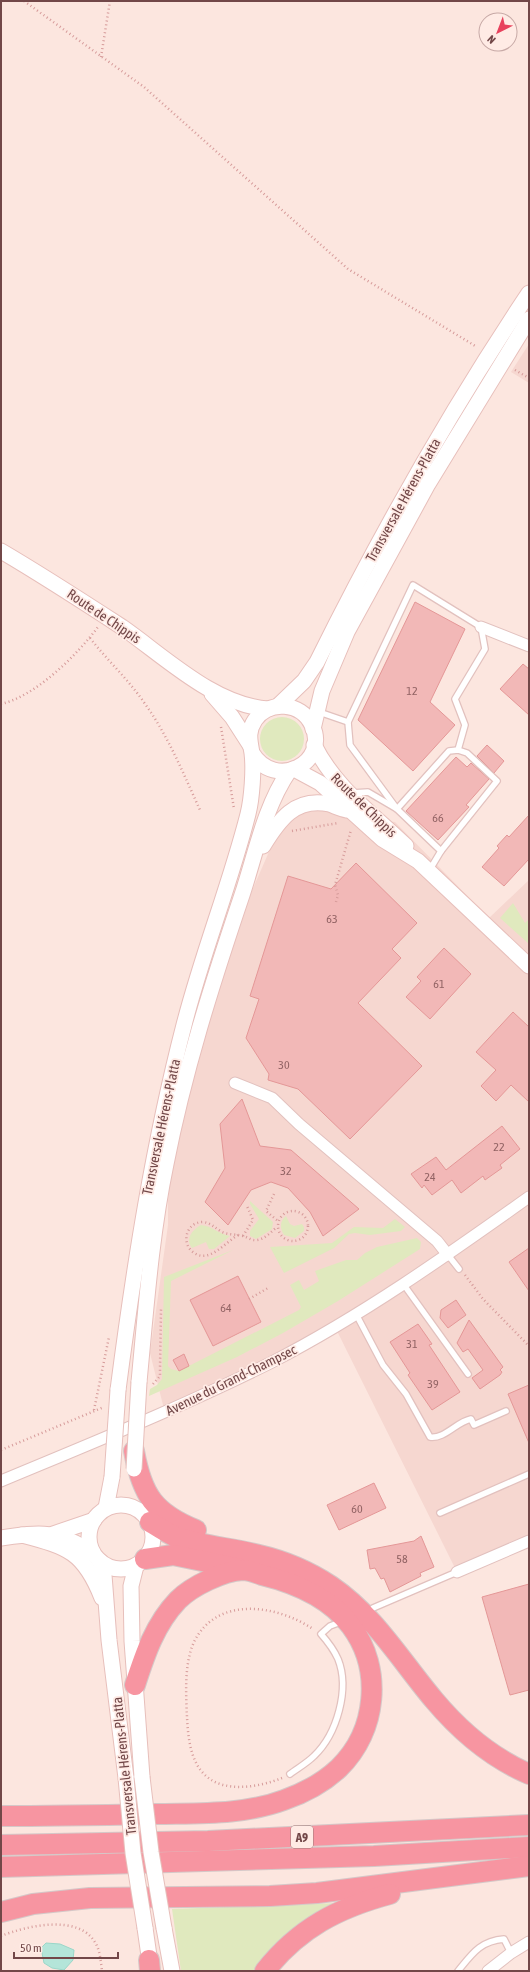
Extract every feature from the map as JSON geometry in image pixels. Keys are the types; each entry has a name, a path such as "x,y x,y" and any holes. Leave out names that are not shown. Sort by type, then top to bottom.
{"highway":[{"path":"1,1816 208,1813 245,1810 282,1801 323,1781 338,1768 359,1742 370,1712 372,1694 371,1673 362,1644 347,1621 320,1599 245,1561 162,1512 147,1493 140,1480 135,1462"},
{"path":"145,1517 182,1538 245,1561"},
{"path":"140,1562 173,1555 245,1561 279,1560 319,1579 344,1596 360,1610 384,1636 434,1700 458,1726 494,1754 529,1774"},
{"path":"135,1685 156,1631 179,1600 189,1591 245,1561"},
{"name":"A9","path":"1,1845 239,1840 529,1825"},
{"name":"A9","path":"1,1867 358,1857 529,1847"},
{"path":"1,1912 33,1904 90,1898 270,1896 317,1893 529,1866"},
{"path":"265,1971 296,1938 334,1913 375,1898 467,1874"}],"main road":[{"name":"Transversale Hérens-Platta","path":"273,708 304,681 317,662 415,476 529,293"},
{"name":"Transversale Hérens-Platta","path":"313,729 329,672 374,582 428,484 529,319"},
{"name":"Route de Chippis","path":"1,551 105,616 204,686 245,705 273,708"},
{"name":"Route de Chippis","path":"204,686 232,717 251,749"},
{"path":"289,707 298,710 309,720 313,729 314,745 307,760 292,770 278,772 267,768 258,762 251,749 249,734 252,724 260,714 273,708 289,707"},
{"name":"Route de Chippis","path":"314,745 332,776 349,794 529,966"},
{"name":"Transversale Hérens-Platta","path":"106,1508 112,1477 118,1390 128,1312 161,1117 196,979 248,812 251,749"},
{"name":"Transversale Hérens-Platta","path":"145,1517 134,1482 139,1382 154,1238 166,1164 198,1028 252,864 266,814 278,787 292,770"},
{"name":"Route de Chippis","path":"292,770 320,783 352,818 423,866"},
{"path":"252,864 279,821 293,809 303,805 321,803 352,818"},
{"path":"53,1534 81,1544 97,1557 116,1568 123,1569 140,1562 150,1552 153,1539 145,1517 124,1505 106,1508 94,1520 89,1533 90,1546 97,1557"},
{"path":"1,1538 22,1535 53,1534 94,1520"},
{"path":"22,1535 60,1546 74,1554 86,1566 95,1582 107,1612"},
{"name":"Transversale Hérens-Platta","path":"97,1557 104,1575 133,1853 150,1967"},
{"name":"Transversale Hérens-Platta","path":"140,1562 131,1592 135,1685 142,1777 151,1852 172,1971"}],"street":[{"path":"481,627 529,646"},
{"path":"235,1083 272,1098 304,1129 437,1241 448,1255"},
{"name":"Avenue du Grand-Champsec","path":"1,1481 165,1413 273,1361 356,1314 404,1284 448,1255 529,1197"},
{"path":"457,1572 529,1541"},
{"path":"488,1971 511,1953 529,1942"}],"lane":[{"path":"396,809 350,745 348,722 413,585 481,627 485,649 455,699 465,725 458,750"},
{"path":"318,711 348,722"},
{"path":"396,809 449,751 458,750 467,753 497,781 442,851 423,866"},
{"path":"349,794 368,792 396,809 442,851"},
{"path":"448,1255 459,1269"},
{"path":"404,1284 468,1374"},
{"path":"356,1314 383,1365 406,1394 430,1437 437,1438 465,1420 471,1419 474,1425 506,1412"},
{"path":"440,1513 529,1474"},
{"path":"373,1608 457,1572"},
{"path":"290,1774 320,1750 335,1724 340,1708 341,1668 335,1653 321,1634 330,1626 338,1623"},
{"path":"458,1971 473,1953 490,1940 504,1939 511,1953"}],"path":[{"path":"24,1 144,87 348,270 478,347"},
{"path":"101,57 110,1"},
{"path":"515,370 529,378"},
{"path":"1,704 26,694 66,662 90,638 105,616"},
{"path":"90,638 122,674 144,702 165,734 200,810"},
{"path":"219,719 235,817"},
{"path":"336,902 338,895 335,885 352,818"},
{"path":"290,831 339,823"},
{"path":"274,1194 266,1211 278,1221"},
{"path":"243,1236 253,1220 247,1206"},
{"path":"297,1211 305,1217 308,1227 304,1236 296,1241 286,1239 282,1236 278,1227 278,1221 283,1214 297,1211"},
{"path":"238,1235 216,1251 205,1256 200,1256 190,1250 186,1240 189,1229 198,1223 210,1224 220,1231 243,1236 252,1240 259,1240 278,1227"},
{"path":"459,1269 483,1299 529,1346"},
{"path":"249,1299 268,1288"},
{"path":"290,1774 268,1783 244,1786 219,1783 204,1774 194,1758 188,1733 187,1681 190,1654 194,1642 205,1627 220,1616 240,1609 263,1609 288,1615 321,1634"},
{"path":"1,1936 31,1928 56,1925 68,1925 80,1928 88,1933 96,1944 102,1971"}],"shaded area":[{"path":"529,344 529,383 511,372"},
{"path":"328,809 346,816 395,822 489,918 529,880 529,1541 457,1572 335,1327 165,1413 150,1353 168,1225 170,1177 196,1059 219,987 247,902 275,838 296,814"}],"green space":[{"path":"282,717 294,721 300,727 304,739 300,751 294,757 282,761 270,757 264,751 260,739 264,727 270,721"},
{"path":"513,903 525,923 529,919 529,944 500,918"},
{"path":"250,1201 273,1222 272,1229 256,1239 250,1236 250,1231 259,1219 250,1204"},
{"path":"286,1216 290,1224 294,1226 302,1224 304,1227 304,1231 295,1238 284,1235 281,1223"},
{"path":"395,1219 405,1227 401,1231 370,1235 355,1233 349,1234 334,1248 284,1273 270,1247 332,1243 354,1227 383,1228"},
{"path":"201,1225 230,1236 214,1249 209,1249 206,1242 192,1248 189,1241 190,1235"},
{"path":"417,1238 421,1242 420,1249 338,1301 283,1333 237,1357 149,1396 150,1389 157,1385 162,1379 164,1277 233,1250 171,1281 168,1366 171,1369 179,1371 299,1310 301,1307 290,1285 299,1280 304,1290 319,1281 315,1271 346,1260 357,1260 365,1253 377,1247"},
{"path":"339,1903 256,1971 181,1971 172,1909"}],"water":[{"path":"46,1943 60,1944 74,1950 73,1960 64,1970 52,1968 44,1963 41,1948"}],"building":[{"path":"415,602 465,629 430,702 455,725 413,771 358,720"},
{"path":"523,664 529,669 529,715 500,689"},
{"path":"487,745 504,761 494,773 477,756"},
{"path":"456,757 467,767 471,763 489,779 466,805 469,807 438,840 406,811"},
{"path":"529,815 529,859 504,886 482,867 499,848 497,846 507,835 509,837"},
{"path":"356,863 417,923 392,949 401,958 358,1003 422,1066 350,1139 298,1089 268,1080 269,1074 246,1038 259,999 250,996 288,876 331,889"},
{"path":"444,948 471,974 430,1019 406,997 421,981 417,977"},
{"path":"513,1012 529,1027 529,1102 511,1085 496,1101 481,1086 496,1070 476,1052"},
{"path":"242,1099 260,1146 291,1150 359,1209 323,1236 310,1212 288,1188 271,1182 251,1190 228,1225 205,1202 225,1168 220,1124"},
{"path":"502,1126 520,1149 500,1165 502,1168 485,1180 483,1176 461,1193 452,1180 432,1195 424,1185 422,1188 411,1174 436,1157 446,1170"},
{"path":"529,1248 529,1291 509,1262"},
{"path":"238,1276 261,1322 213,1346 190,1300"},
{"path":"456,1300 466,1315 448,1328 440,1318 441,1310"},
{"path":"469,1320 503,1367 500,1370 502,1372 500,1375 480,1389 472,1378 483,1370 468,1349 463,1352 457,1343"},
{"path":"418,1324 432,1344 429,1345 460,1392 432,1410 408,1375 410,1373 390,1342"},
{"path":"184,1354 189,1366 179,1371 173,1360"},
{"path":"529,1385 529,1443 508,1394"},
{"path":"374,1483 386,1508 339,1530 327,1505"},
{"path":"421,1536 434,1567 420,1573 421,1576 390,1592 384,1578 381,1579 375,1568 370,1569 367,1550 414,1541"},
{"path":"529,1584 529,1690 510,1695 482,1597"}]}
